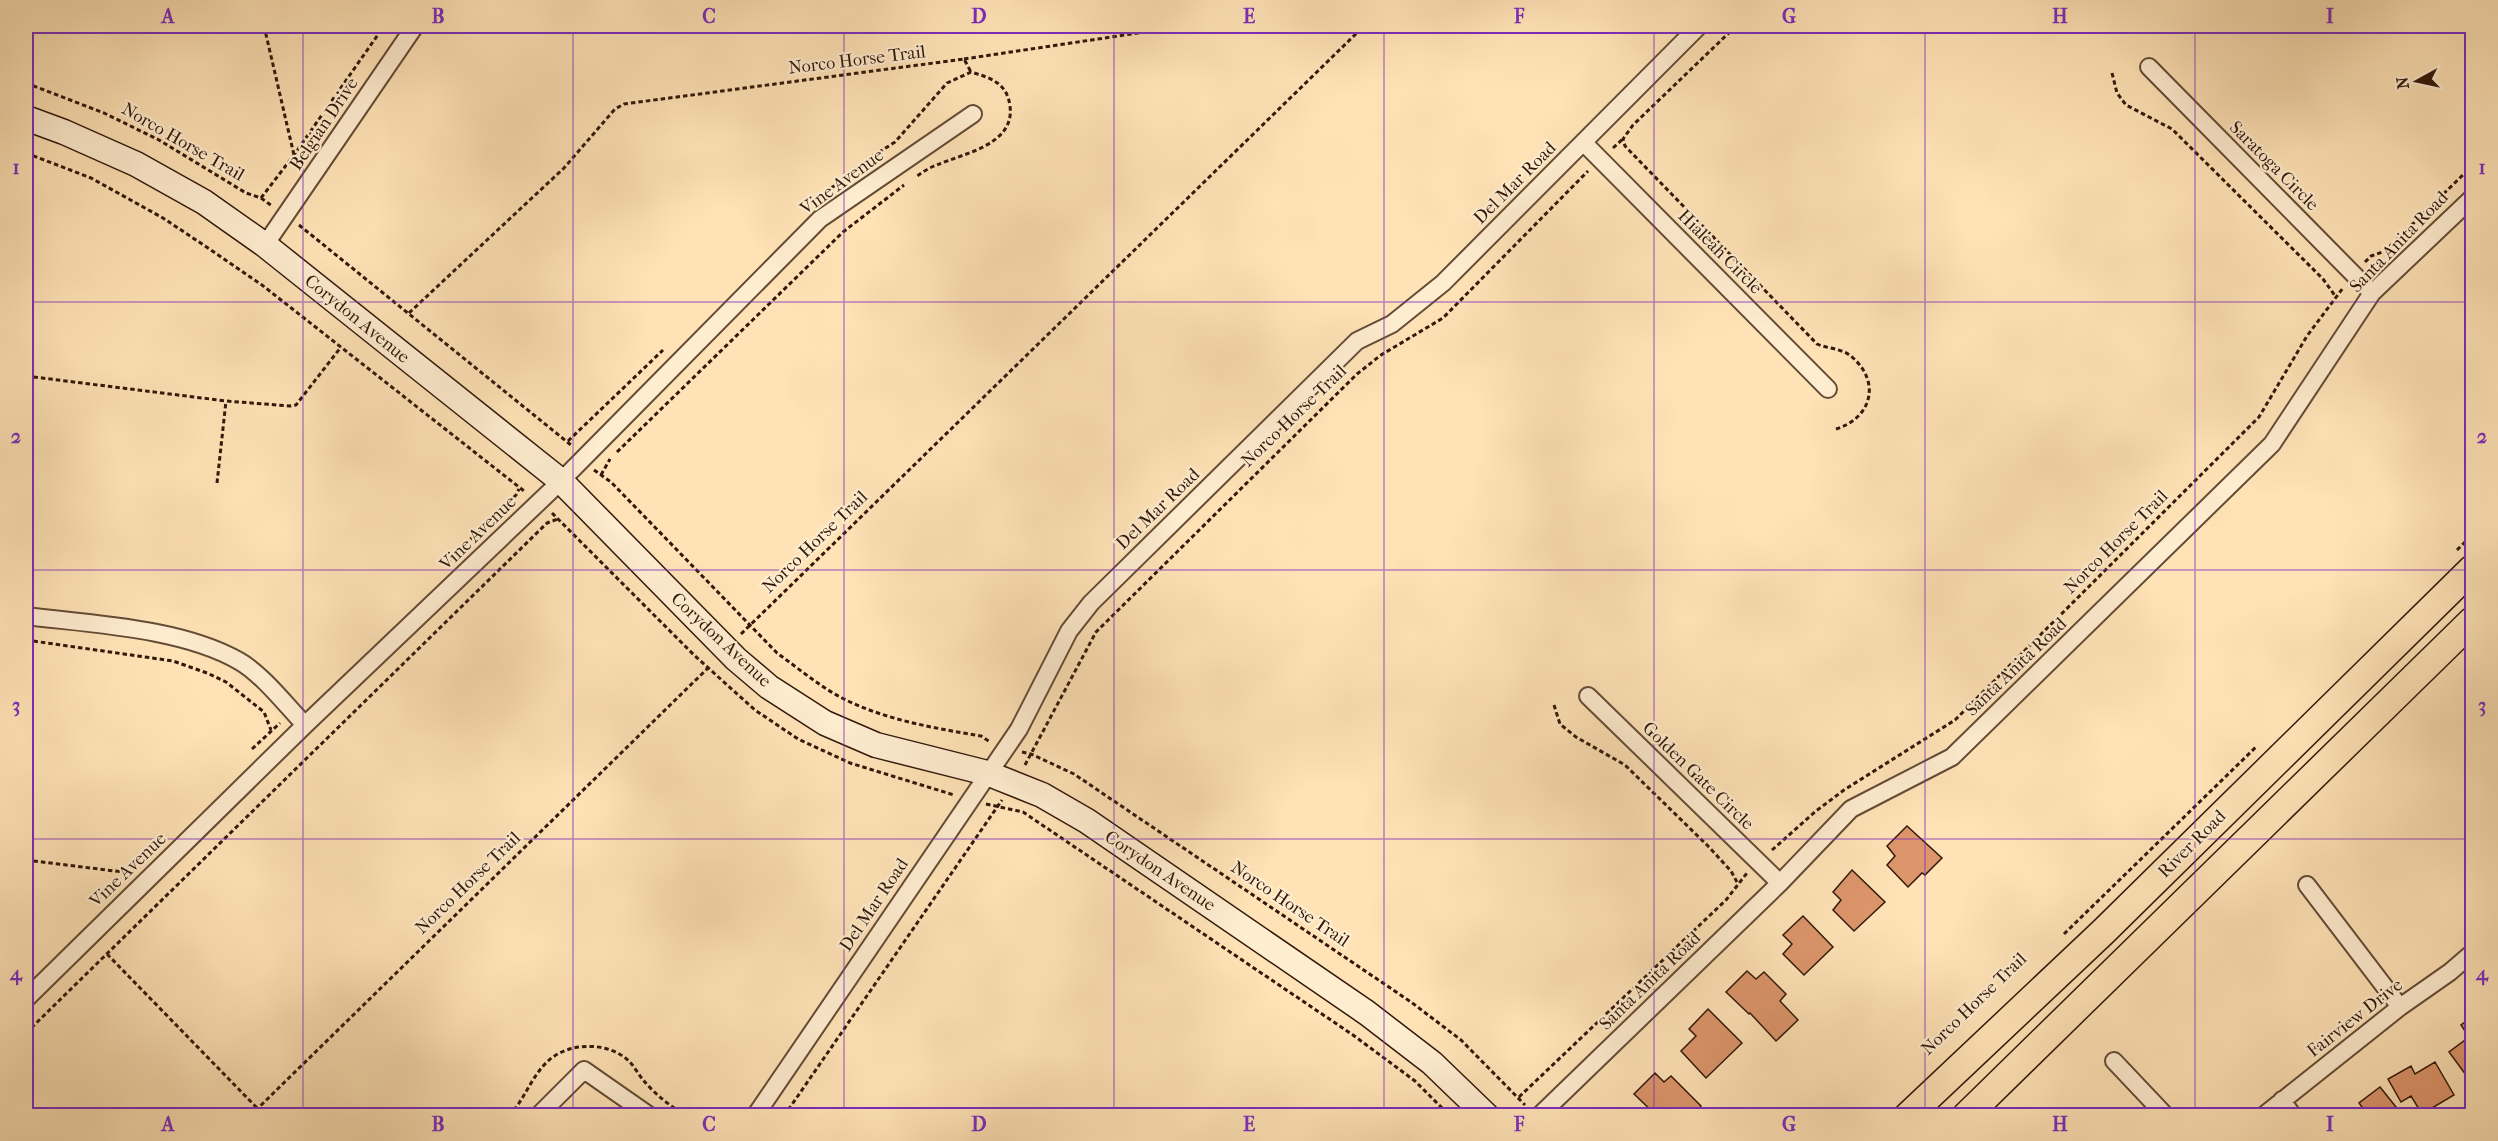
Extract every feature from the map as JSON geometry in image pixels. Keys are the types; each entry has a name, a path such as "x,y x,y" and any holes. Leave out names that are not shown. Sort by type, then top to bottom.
{"main road":[{"name":"Corydon Avenue","path":"26,118 136,164 204,202 265,245 561,480 727,650 769,687 825,723 876,745 987,773 1042,795 1087,821 1357,1006 1432,1063 1487,1116"},
{"name":"River Road","path":"1898,1111 2103,932 2464,560"},
{"name":"River Road","path":"1966,1116 2472,621"}],"street":[{"name":"Belgian Drive","path":"265,245 415,26"},
{"name":"Del Mar Road","path":"755,1116 1019,729 1069,630 1091,603 1357,341 1392,324 1443,283 1699,26"},
{"name":"Saratoga Circle","path":"2149,67 2372,293"},
{"name":"Vine Avenue","path":"26,999 305,725 561,480 820,219 973,114"},
{"name":"Hialeah Circle","path":"1584,142 1828,389"},
{"name":"Santa Anita Road","path":"1533,1111 1780,883 1851,809 1952,757 2272,444 2372,293 2472,198"},
{"path":"26,616 152,632 208,647 240,661 305,725"},
{"name":"Golden Gate Circle","path":"1588,696 1780,883"},
{"path":"2307,885 2400,1007"},
{"name":"Fairview Drive","path":"2263,1116 2472,953"},
{"path":"2114,1061 2166,1116"},
{"path":"538,1116 584,1070 650,1116"},
{"path":"2282,1100 2293,1116"}],"path":[{"path":"26,59 34,26"},
{"path":"264,26 294,155"},
{"name":"Norco Horse Trail","path":"261,198 294,155 384,26"},
{"name":"Norco Horse Trail","path":"409,313 564,168 615,109 624,104 963,59 1185,26"},
{"name":"Norco Horse Trail","path":"250,1116 1364,26"},
{"name":"Norco Horse Trail","path":"784,1116 983,824 1015,784 1096,632 1356,374 1381,355 1443,318 1600,159 1623,139 1634,125 1736,26"},
{"path":"963,59 971,72"},
{"path":"2112,73 2117,93 2126,105 2172,129 2323,279 2336,297"},
{"name":"Norco Horse Trail","path":"26,84 104,113 159,140 246,193 261,198 285,215 568,441 581,460 610,482 777,653 840,697 866,709 900,720 981,736 1005,748 1031,754 1074,774 1411,1002 1461,1040 1533,1111"},
{"path":"1623,139 1624,146 1817,344 1850,355 1862,367 1869,378 1870,390 1862,412 1855,420 1836,429"},
{"name":"Norco Horse Trail","path":"1519,1097 1726,900 1758,862 1816,811 1844,790 1955,720 2259,417 2307,336 2336,297 2371,256 2385,251 2472,166"},
{"path":"26,376 226,401 296,405 341,347"},
{"path":"217,483 226,401"},
{"path":"26,1033 547,523 558,519"},
{"path":"2464,560 2472,535"},
{"path":"26,640 173,661 207,673 226,682 264,712 271,730"},
{"path":"1554,705 1560,724 1576,737 1626,765 1708,846 1731,871 1738,884"},
{"path":"2058,941 2261,742"},
{"path":"26,860 133,873"},
{"path":"107,954 257,1108"},
{"path":"1880,1116 1898,1111"}],"building":[{"path":"1907,826 1942,858 1925,875 1922,873 1908,887 1887,865 1895,856 1887,846"},
{"path":"1852,870 1885,902 1854,931 1833,910 1841,900 1833,892"},
{"path":"1803,916 1833,947 1804,975 1783,954 1792,944 1783,935"},
{"path":"1747,971 1756,979 1764,972 1786,994 1780,1001 1798,1020 1776,1041 1726,992"},
{"path":"1708,1009 1742,1043 1706,1078 1681,1051 1696,1036 1689,1029"},
{"path":"2472,1017 2472,1076 2469,1079 2449,1052 2469,1037 2461,1025"},
{"path":"2435,1062 2454,1095 2422,1114 2411,1096 2401,1102 2388,1079 2411,1066 2415,1074"},
{"path":"1655,1073 1664,1082 1671,1076 1701,1106 1691,1116 1657,1116 1634,1094"},
{"path":"2380,1087 2400,1112 2396,1116 2365,1116 2367,1114 2359,1103"}]}
